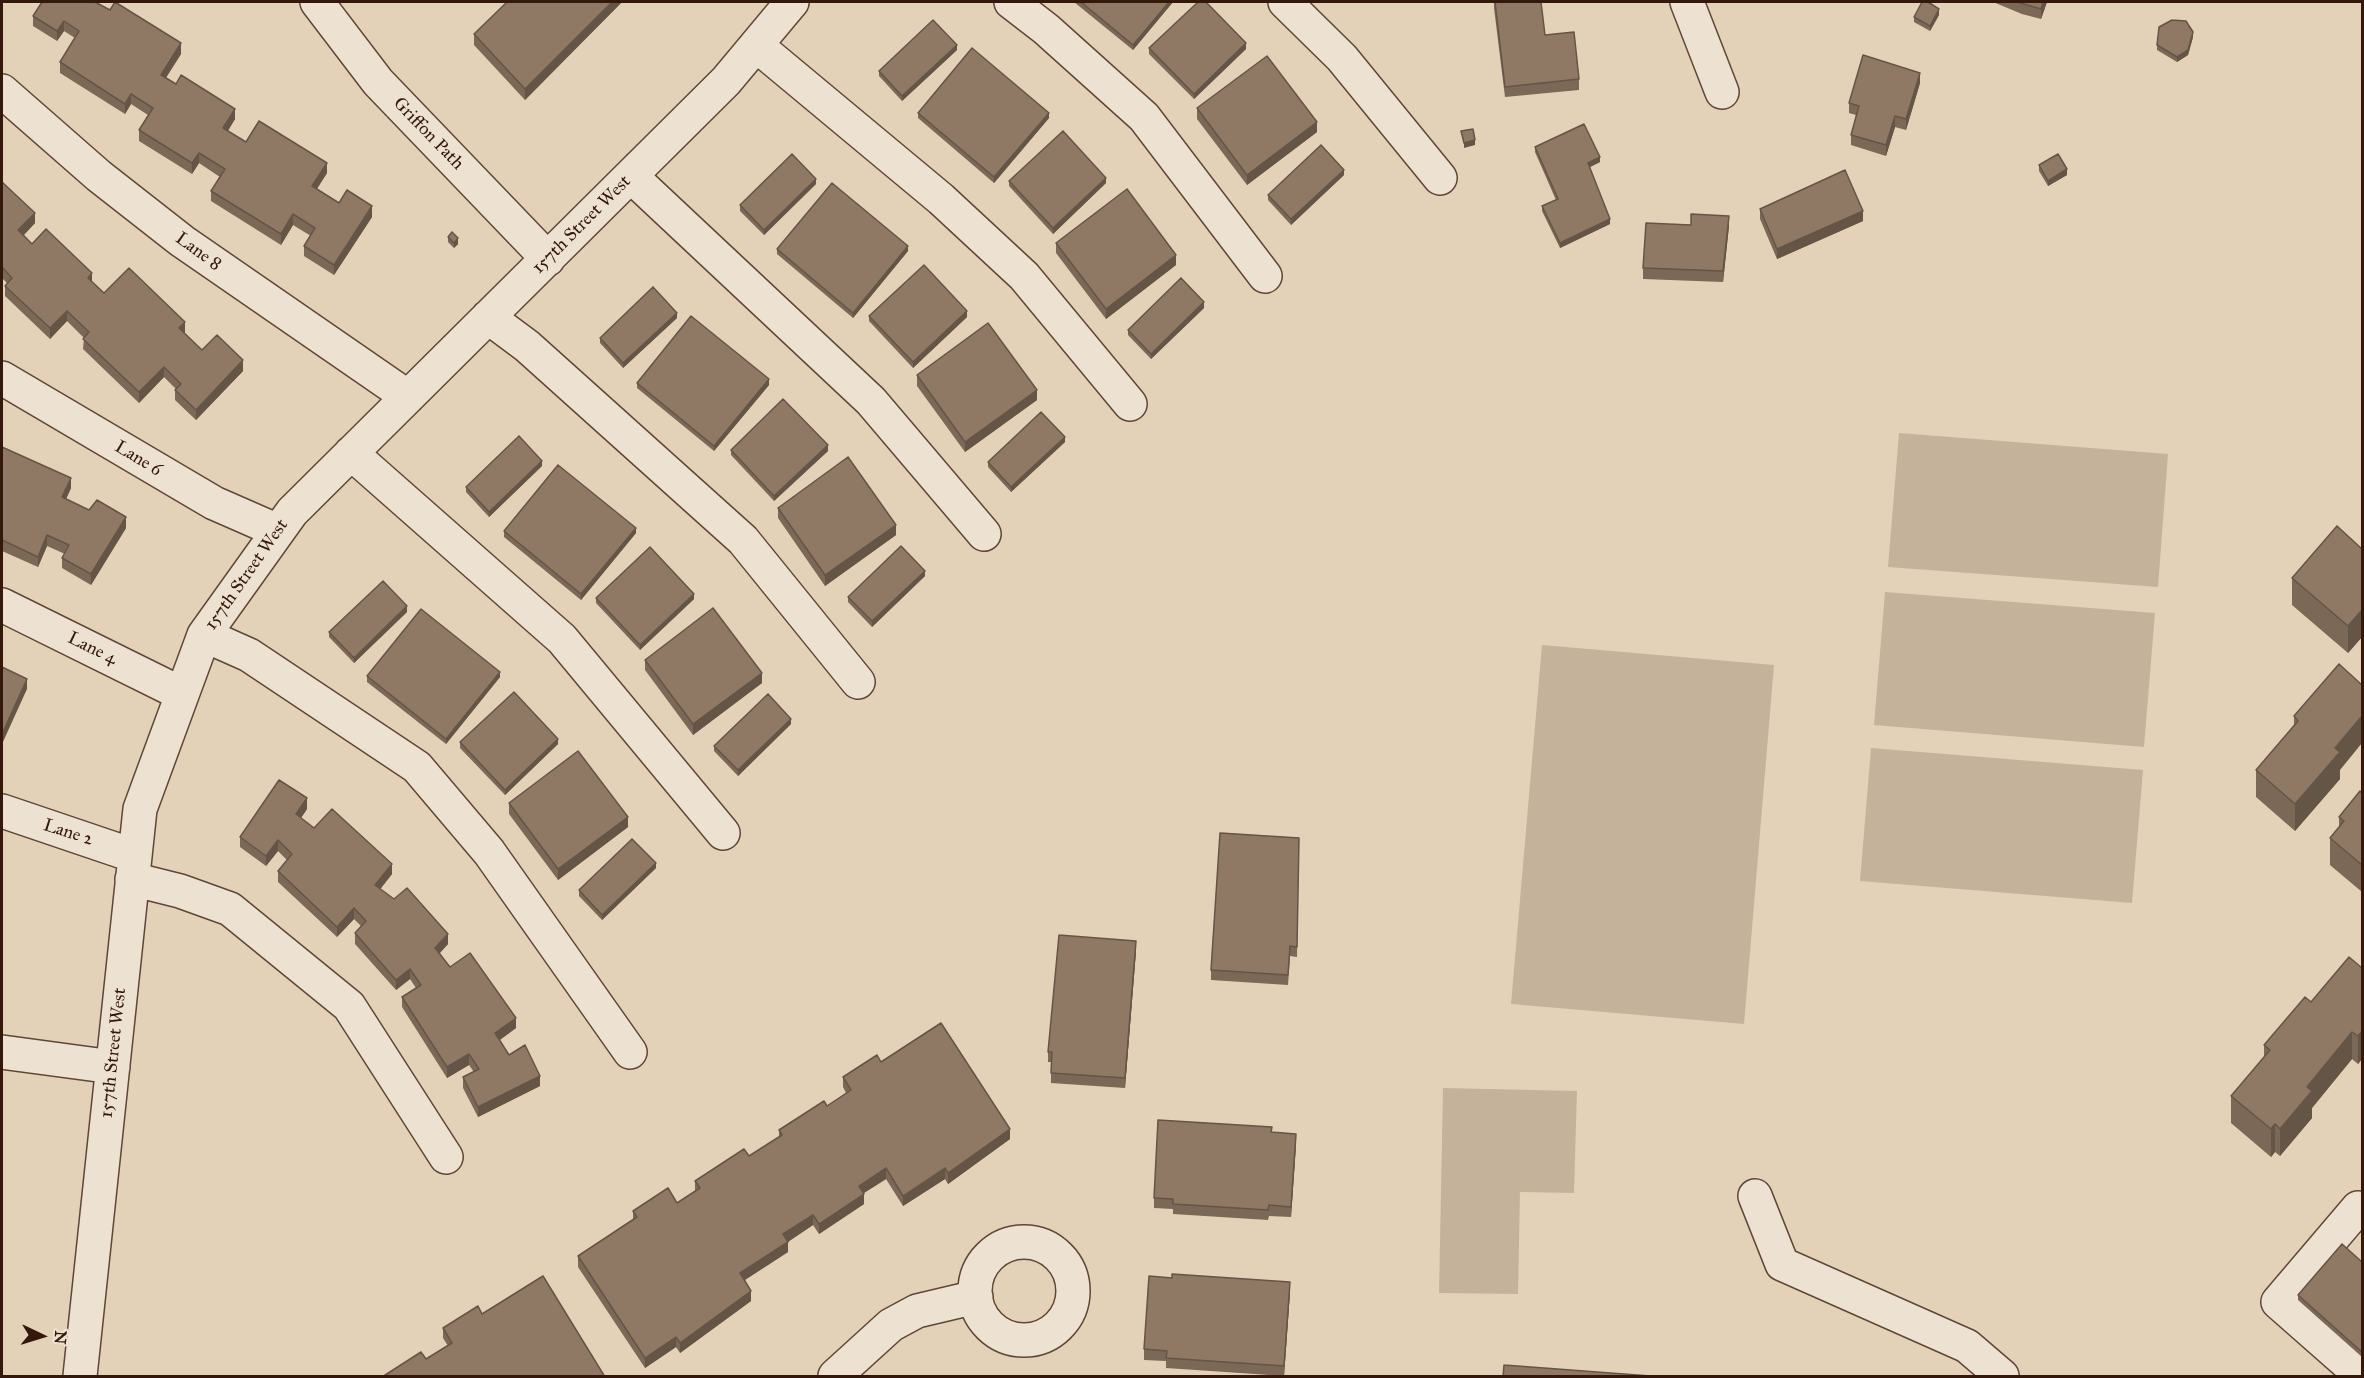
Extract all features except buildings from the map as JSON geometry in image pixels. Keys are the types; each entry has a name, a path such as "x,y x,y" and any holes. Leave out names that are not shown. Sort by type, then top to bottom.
{"street":[{"name":"Griffon Path","path":"317,2 378,82 548,259"},
{"name":"157th Street West","path":"80,1377 140,809 204,636 292,512 726,81 792,2"},
{"path":"1011,2 1046,29 1144,117 1265,276"},
{"path":"1285,2 1342,58 1440,178"},
{"path":"1687,2 1722,92"},
{"path":"756,45 941,199 1024,276 1130,404"},
{"name":"Lane 8","path":"2,91 99,176 182,241 408,397"},
{"path":"631,176 871,401 984,534"},
{"path":"488,317 526,346 743,540 858,682"},
{"name":"Lane 6","path":"2,378 214,503 278,531"},
{"path":"351,453 562,639 723,833"},
{"name":"Lane 4","path":"2,605 182,694"},
{"path":"204,636 249,655 417,766 489,852 630,1052"},
{"name":"Lane 2","path":"2,811 134,868 180,891 230,909 349,1006 446,1157"},
{"path":"2,1052 113,1067"},
{"path":"1755,1196 1782,1264 1966,1346 2002,1377"},
{"path":"2362,1212 2358,1208 2278,1302 2362,1376"},
{"path":"836,1377 891,1325 917,1311 975,1297"}],"shaded area":[{"path":"1899,433 2168,454 2158,587 1888,567"},
{"path":"1885,592 2155,613 2144,747 1874,725"},
{"path":"1542,645 1774,665 1744,1024 1511,1004"},
{"path":"1871,748 2143,770 2132,903 1860,881"},
{"path":"1443,1088 1577,1091 1574,1193 1520,1192 1518,1294 1439,1293"}]}
